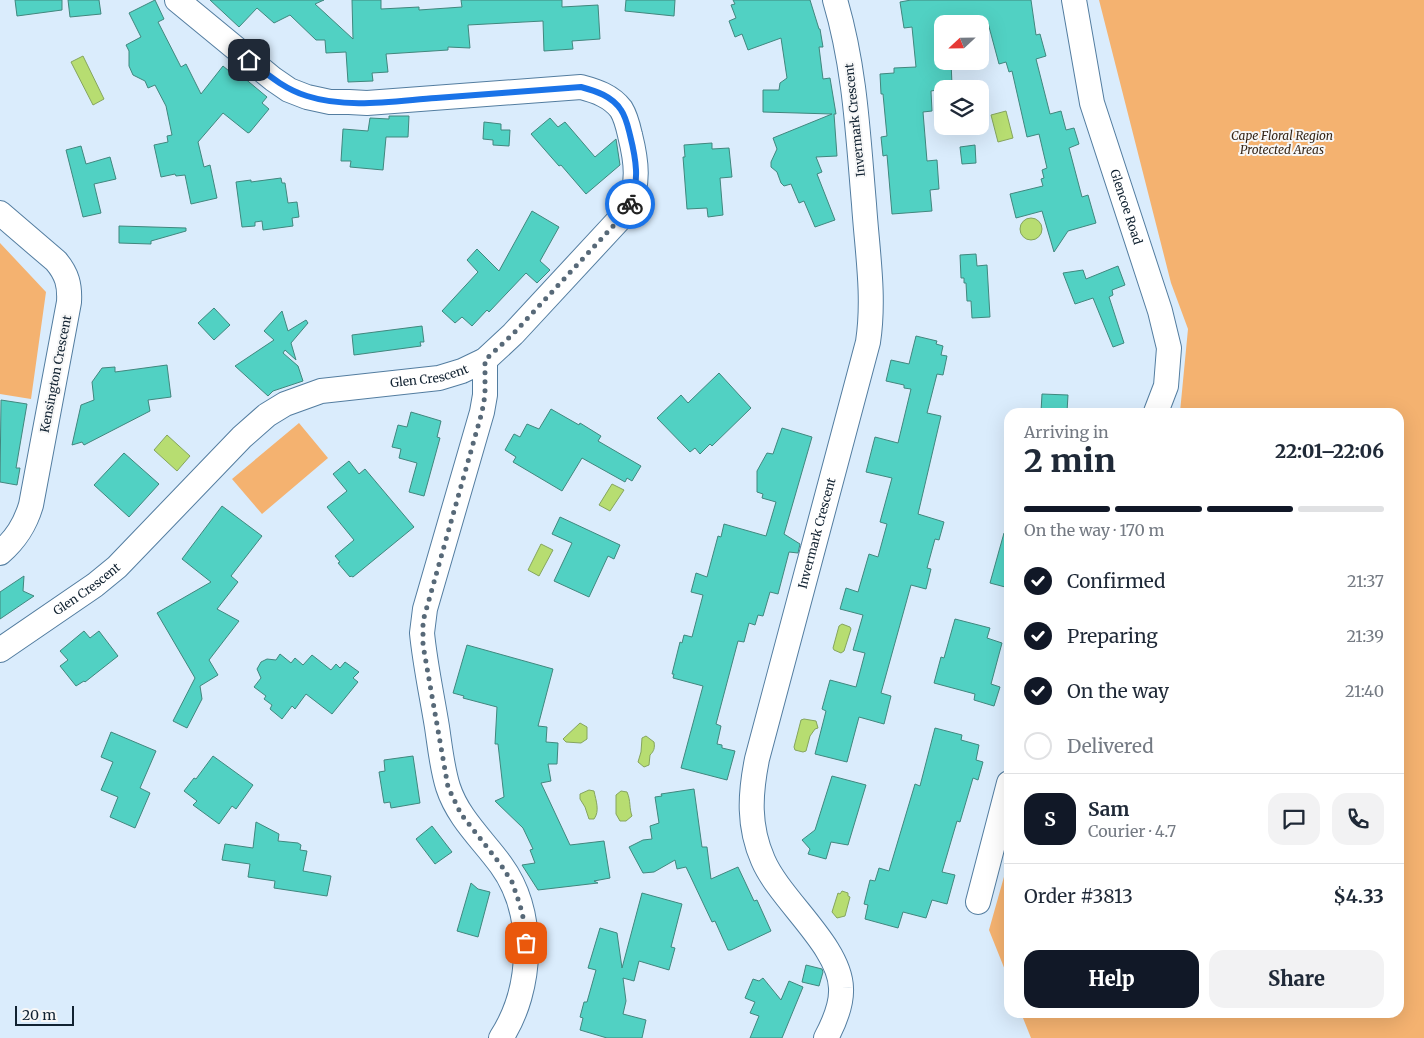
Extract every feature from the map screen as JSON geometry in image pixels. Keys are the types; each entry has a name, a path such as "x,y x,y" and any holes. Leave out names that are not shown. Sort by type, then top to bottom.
{"street":[{"name":"Glen Crescent","path":"0,650 118,567 242,437 284,404 321,391 438,378 462,371 485,360 513,334 628,210 634,195 636,163 626,118 611,99 597,91 581,87 367,103 330,102 307,97 289,90 177,0"},
{"name":"Invermark Crescent","path":"826,1038 840,1001 841,986 837,967 827,950 786,898 763,861 753,830 751,797 757,759 868,342 871,321 854,83 847,45 835,0"},
{"name":"Glencoe Road","path":"1074,0 1092,103 1160,311 1169,348 1166,386 1158,408"},
{"name":"Kensington Crescent","path":"0,213 63,269 68,279 70,302 31,505 22,529 14,540 0,553"},
{"path":"485,360 485,395 482,412 425,610 422,633 448,787 461,814 512,882 526,929 526,958 522,985 515,1011 501,1038"},
{"path":"978,902 1004,802"}],"green space":[{"name":"Cape Floral Region Protected Areas","path":"1099,0 1424,0 1424,1038 1031,1038 1023,1018 1404,1018 1404,408 1180,408 1188,329 1171,283"},
{"path":"0,243 46,292 31,399 0,394"},
{"path":"299,423 328,458 262,514 232,479"},
{"path":"1004,877 1004,968 989,930"}],"shaded area":[{"path":"83,56 104,99 93,105 71,62"},
{"path":"1006,111 1013,138 998,142 991,115"},
{"path":"1031,218 1041,225 1042,229 1035,239 1031,240 1021,233 1020,229 1027,219"},
{"path":"167,435 190,456 177,471 154,450"},
{"path":"612,484 624,490 610,511 599,505"},
{"path":"541,544 553,550 539,576 528,570"},
{"path":"842,624 851,629 844,651 841,653 833,648 839,626"},
{"path":"801,720 816,721 818,728 810,736 806,751 803,752 795,750 794,747"},
{"path":"580,723 587,727 587,739 581,743 566,742 563,739"},
{"path":"646,736 654,742 654,746 650,755 649,765 644,767 638,762 642,738"},
{"path":"589,790 594,791 596,802 597,813 594,819 589,819 580,799 580,794"},
{"path":"621,791 627,792 632,816 626,821 620,821 616,814 616,795"},
{"path":"842,891 848,893 850,897 845,916 837,918 832,912 838,893 840,894"}],"building":[{"path":"15,0 62,0 62,10 17,16"},
{"path":"68,0 99,0 101,14 70,17"},
{"path":"155,0 164,19 158,22 181,67 186,64 201,94 223,66 240,80 243,77 267,97 262,103 269,109 250,132 248,133 223,113 198,142 204,167 210,165 217,198 191,204 185,175 176,176 175,174 161,177 154,145 168,142 167,136 172,135 166,106 155,85 148,88 145,81 133,75 129,66 129,51 126,45 141,37 129,13"},
{"path":"210,0 324,0 315,4 353,39 352,0 381,0 381,9 419,7 419,10 462,7 461,0 562,0 562,7 598,5 600,39 572,41 573,49 544,51 543,21 468,25 470,48 448,47 448,50 386,54 388,72 372,73 373,81 348,82 346,52 326,53 325,40 316,40 290,15 274,23 257,8 239,27"},
{"path":"626,0 675,0 674,16 625,11"},
{"path":"733,0 810,0 820,29 823,47 819,47 823,79 830,78 836,114 834,114 837,156 816,157 822,172 817,174 835,220 815,227 804,201 799,203 791,184 784,186 777,172 771,167 771,162 777,149 773,138 832,114 763,112 763,90 779,90 780,83 787,78 781,38 748,50 742,34 735,37 729,21 736,18 731,5 735,4"},
{"path":"911,0 1031,0 1036,35 1040,34 1046,56 1036,59 1050,114 1061,111 1066,130 1074,128 1079,144 1069,148 1082,197 1088,195 1096,223 1068,231 1054,252 1042,211 1016,218 1010,194 1043,186 1041,179 1044,178 1042,170 1047,168 1039,134 1027,137 1012,71 1009,72 1006,62 999,64 989,27 989,15 934,15 934,70 951,70 952,80 934,80 934,90 931,91 932,111 923,112 927,161 937,160 939,189 930,190 932,211 892,214 887,155 883,156 881,137 887,136 880,74 894,73 894,68 916,67 912,27 904,28 900,2"},
{"path":"389,116 409,116 408,137 386,137 383,170 350,167 351,161 341,161 343,129 368,131 370,118 389,119"},
{"path":"550,118 558,127 565,122 595,157 616,139 620,165 586,194 531,134"},
{"path":"484,122 501,124 501,130 510,130 509,146 493,145 493,140 483,139"},
{"path":"712,143 712,149 729,148 732,177 720,178 723,215 708,217 707,208 687,209 683,157 685,157 684,145"},
{"path":"975,145 976,163 962,164 960,147"},
{"path":"81,146 86,164 110,157 116,179 94,184 101,213 83,217 66,150"},
{"path":"281,178 282,183 285,183 288,203 297,202 299,217 292,218 293,226 263,230 262,221 255,222 255,226 242,227 236,182"},
{"path":"532,211 559,227 540,261 550,270 537,283 526,273 489,312 487,310 472,326 462,317 455,323 442,311 478,272 467,260 477,249 499,271"},
{"path":"119,226 186,228 186,231 151,241 151,244 119,243"},
{"path":"976,254 977,266 987,265 990,317 972,318 971,301 967,301 966,283 964,283 964,278 961,278 960,255"},
{"path":"1118,266 1125,285 1112,290 1113,295 1109,297 1124,343 1113,347 1093,298 1075,304 1063,273 1083,270 1086,279"},
{"path":"214,308 230,325 214,340 198,323"},
{"path":"282,311 288,331 306,320 308,323 291,343 296,360 285,350 283,353 298,366 303,381 273,391 268,396 235,366 274,340 264,331"},
{"path":"422,326 424,342 420,342 421,346 354,355 352,335"},
{"path":"916,336 937,341 936,344 943,346 941,355 947,356 943,375 937,374 927,413 941,416 918,514 944,522 939,540 935,539 927,568 931,569 926,589 911,585 881,693 891,696 884,724 859,717 847,762 815,754 826,711 822,709 830,680 856,687 865,653 853,650 863,615 840,609 846,588 858,592 869,554 878,557 887,524 880,522 892,478 866,472 875,437 898,443 911,389 904,388 904,385 886,381 891,360 909,364"},
{"path":"167,365 171,397 148,400 150,411 84,445 82,442 72,445 81,405 94,400 92,382 102,368 115,367 115,372"},
{"path":"719,373 751,408 712,446 710,444 700,454 695,448 690,452 657,418 681,395 688,403"},
{"path":"1042,394 1068,395 1067,408 1041,408"},
{"path":"1,400 27,404 16,468 20,468 17,485 0,482"},
{"path":"551,409 601,436 598,441 641,466 632,481 627,478 625,482 582,458 562,491 513,462 516,457 505,450 514,434 520,437 527,424 539,429"},
{"path":"411,412 441,421 437,437 440,438 424,496 409,492 417,463 399,458 401,449 392,447 398,425 407,427"},
{"path":"782,428 812,437 784,534 800,544 798,553 789,552 778,594 770,592 763,616 758,615 755,625 749,623 744,642 738,641 716,724 721,726 717,744 722,745 722,748 735,751 727,780 681,768 703,686 673,678 674,674 672,674 680,642 682,643 684,635 692,637 703,595 691,592 696,573 707,577 718,536 721,537 724,524 766,536 776,502 762,498 763,494 757,492 757,471 767,453 773,454"},
{"path":"124,453 159,484 129,517 94,485"},
{"path":"349,461 359,474 365,469 414,527 353,577 350,577 338,563 340,562 335,556 354,540 327,507 347,491 333,474"},
{"path":"222,506 262,536 231,576 238,582 217,609 239,621 209,660 218,675 200,686 202,699 187,728 173,721 195,678 157,613 211,582 182,559"},
{"path":"560,517 620,545 614,559 608,556 589,597 554,581 572,543 552,534"},
{"path":"1004,533 1004,587 990,583"},
{"path":"24,576 23,591 34,596 0,619 0,592"},
{"path":"955,619 990,628 987,638 1002,643 991,684 1000,687 994,706 974,700 975,694 934,683 941,657 944,658"},
{"path":"84,631 90,638 99,631 118,656 85,682 76,686 60,666 68,660 60,651"},
{"path":"467,645 553,669 538,726 547,727 546,742 558,743 557,764 548,764 551,781 541,783 570,845 604,841 610,878 594,881 598,883 538,890 522,865 535,863 530,850 533,849 523,828 495,801 504,797 498,744 495,744 497,707 463,698 464,696 453,693"},
{"path":"280,654 291,663 295,658 303,665 312,655 331,670 336,664 340,668 345,662 359,672 353,678 358,682 332,714 306,694 295,709 292,706 282,719 270,709 272,705 264,699 266,696 254,687 261,678 257,669 261,662 267,659 276,660"},
{"path":"935,728 962,735 961,740 979,745 976,760 983,762 978,780 973,778 960,822 957,821 942,872 955,875 947,904 932,900 926,918 903,912 898,928 865,919 868,905 864,904 870,880 875,881 879,868 889,871 915,784 920,786"},
{"path":"111,732 156,751 140,788 150,793 135,828 110,817 118,797 101,790 113,762 101,757"},
{"path":"213,756 253,785 236,809 232,806 219,824 193,805 197,801 184,791 194,778 196,779"},
{"path":"413,756 420,803 391,808 390,802 384,803 379,772 385,771 384,760"},
{"path":"832,776 866,785 848,845 831,842 826,859 808,854 810,849 802,840 815,830"},
{"path":"694,789 702,847 707,847 711,879 738,867 754,901 757,900 771,931 731,950 728,950 715,921 712,922 686,867 677,869 675,860 654,872 643,873 629,847 643,840 652,839 650,826 659,823 655,797 662,796 661,794"},
{"path":"256,822 279,834 278,841 298,843 301,845 300,850 307,851 303,871 331,876 327,896 274,888 275,881 248,877 250,864 222,860 225,844 253,848"},
{"path":"432,826 452,852 435,864 416,839"},
{"path":"471,883 478,889 490,892 478,937 457,931"},
{"path":"642,893 682,904 671,947 675,948 669,970 639,961 634,981 623,978 626,1001 623,1014 646,1020 642,1038 607,1038 580,1030 583,1018 580,1017 584,1002 587,1002 596,970 588,968 600,928 617,933 622,968"},
{"path":"806,965 822,969 823,972 819,986 802,982"},
{"path":"763,978 781,1000 789,981 803,987 782,1038 750,1038 759,1016 750,1013 755,1002 745,998 753,979 759,981"}],"way so far":[{"path":"526,943 526,929 512,882 461,814 448,787 423,645 423,621 482,412 486,378 485,360 526,320 628,210 630,204"}],"route":[{"path":"249,60 289,90 307,97 330,102 367,103 581,87 597,91 611,99 626,118 635,157 636,177 634,195 630,204"}]}
